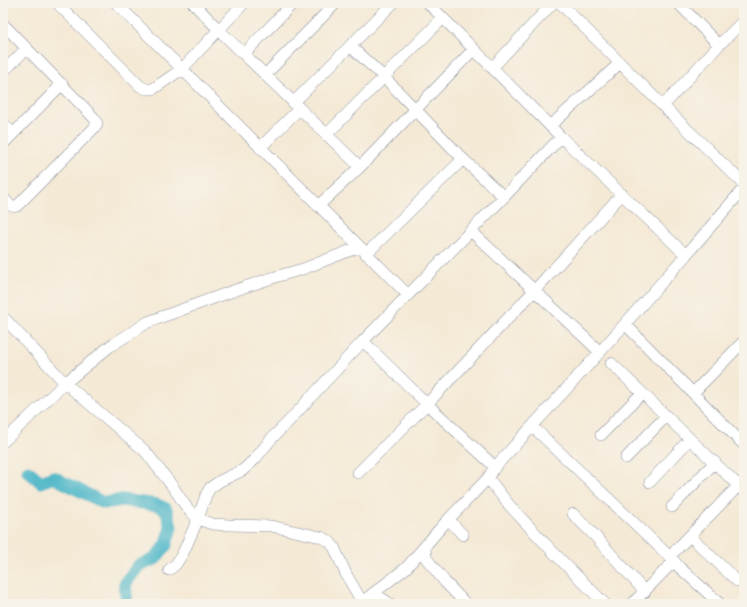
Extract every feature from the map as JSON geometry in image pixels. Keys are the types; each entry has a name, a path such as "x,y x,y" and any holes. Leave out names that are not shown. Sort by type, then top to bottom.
{"street":[{"path":"57,3 140,86 146,89 153,89 182,69 244,3"},
{"path":"116,3 408,295"},
{"path":"193,3 296,106 360,167"},
{"path":"244,54 292,3"},
{"path":"266,75 336,3"},
{"path":"260,148 350,46 393,3"},
{"path":"428,3 561,137 686,255"},
{"path":"492,68 553,3"},
{"path":"560,3 744,184"},
{"path":"678,3 719,44"},
{"path":"326,135 443,18"},
{"path":"663,106 719,44 744,20"},
{"path":"3,24 96,119 97,124 17,206 11,206 3,197"},
{"path":"350,46 384,77 463,159 504,197"},
{"path":"3,72 27,48"},
{"path":"318,206 360,167 474,49"},
{"path":"550,126 620,63"},
{"path":"3,144 62,84"},
{"path":"3,123 13,134"},
{"path":"169,570 176,564 183,552 210,488 216,483 243,470 255,459 272,438 363,340 471,231 561,137"},
{"path":"3,442 65,383 109,346 148,322 233,291 363,251 463,159"},
{"path":"5,319 65,383 145,451 187,508 198,519 212,524 271,526 321,537 329,541 334,547 360,603 406,568 448,520 488,478 495,467 533,427 625,324 744,188"},
{"path":"358,473 427,404 622,194"},
{"path":"471,231 600,352"},
{"path":"625,324 744,445"},
{"path":"363,340 427,404 495,467"},
{"path":"693,393 744,341"},
{"path":"611,363 714,462 742,486 690,536 645,592 632,604"},
{"path":"601,435 642,393"},
{"path":"626,458 666,416"},
{"path":"533,427 675,556 679,567 720,604"},
{"path":"650,482 690,439"},
{"path":"672,507 714,462"},
{"path":"488,478 509,505 554,554 605,604"},
{"path":"573,514 595,536 645,592"},
{"path":"448,520 463,535"},
{"path":"690,536 738,580 744,577"},
{"path":"425,547 426,558 445,582 466,604"},
{"path":"374,593 390,604"}],"waterway":[{"path":"28,471 41,482 53,477 104,503 122,500 157,505 166,509 171,527 166,545 155,559 138,566 125,584 127,604"}]}
